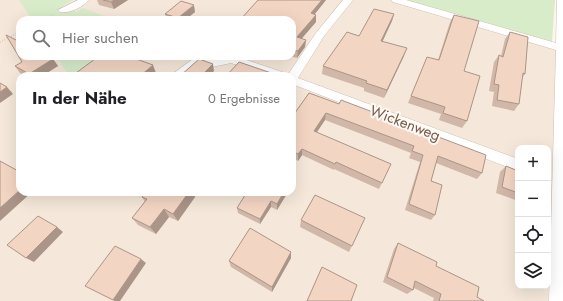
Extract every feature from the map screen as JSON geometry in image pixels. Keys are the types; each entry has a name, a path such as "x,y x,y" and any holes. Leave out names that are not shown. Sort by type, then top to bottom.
{"street":[{"path":"63,10 79,4 84,0"},
{"path":"296,73 320,35 348,0"},
{"path":"396,0 561,48"},
{"path":"558,301 554,178 562,0"},
{"path":"181,72 198,60"},
{"path":"207,60 212,63 221,60"},
{"path":"238,60 270,72"},
{"name":"Wickenweg","path":"296,81 515,164"}],"path":[{"path":"0,42 16,34"}],"shaded area":[{"path":"0,0 396,0 563,52 556,74 551,216 551,145 515,145 515,289 548,289 548,301 0,301"}],"green space":[{"path":"19,0 73,0 62,6 76,12 83,8 104,16 29,16"},
{"path":"400,0 555,0 552,42"},
{"path":"59,60 106,60 89,72 66,72"}],"building":[{"path":"103,0 114,0 111,2"},
{"path":"258,0 322,0 311,13 316,15 297,37 306,40 298,51 296,51 296,16 244,16"},
{"path":"181,1 194,5 180,16 165,14"},
{"path":"374,9 394,14 381,41 407,48 387,90 366,83 367,81 323,66 347,32 359,36"},
{"path":"454,15 479,21 464,71 480,76 467,121 443,113 445,107 411,96 427,57 439,60"},
{"path":"510,32 528,37 525,74 523,73 519,104 497,100 499,85 494,84 499,55 503,57"},
{"path":"6,35 16,40 16,52"},
{"path":"21,60 51,60 32,72 26,72 15,66 22,62"},
{"path":"94,60 139,60 153,65 145,72 77,72"},
{"path":"198,60 213,64 205,72 184,72"},
{"path":"239,62 268,72 230,72"},
{"path":"0,83 7,87 0,92"},
{"path":"309,93 339,104 341,100 486,155 482,173 438,156 431,181 442,185 435,215 409,204 423,155 412,151 414,146 326,113 314,131 391,164 382,183 336,162 335,164 302,149 298,154 296,153 296,111"},
{"path":"0,161 16,170 16,194 0,208"},
{"path":"506,166 515,170 515,192 502,187"},
{"path":"315,195 365,218 352,246 301,220"},
{"path":"186,196 173,214 164,209 150,227 132,218 147,199 142,197"},
{"path":"244,196 282,196 277,204 271,201 260,219 237,208"},
{"path":"38,216 57,227 26,258 7,245"},
{"path":"250,228 291,252 272,287 229,261"},
{"path":"398,243 437,262 436,266 479,287 477,297 484,301 439,301 441,294 415,281 413,290 387,277"},
{"path":"115,246 141,259 113,300 85,286"},
{"path":"322,267 357,285 351,301 307,301"}]}
